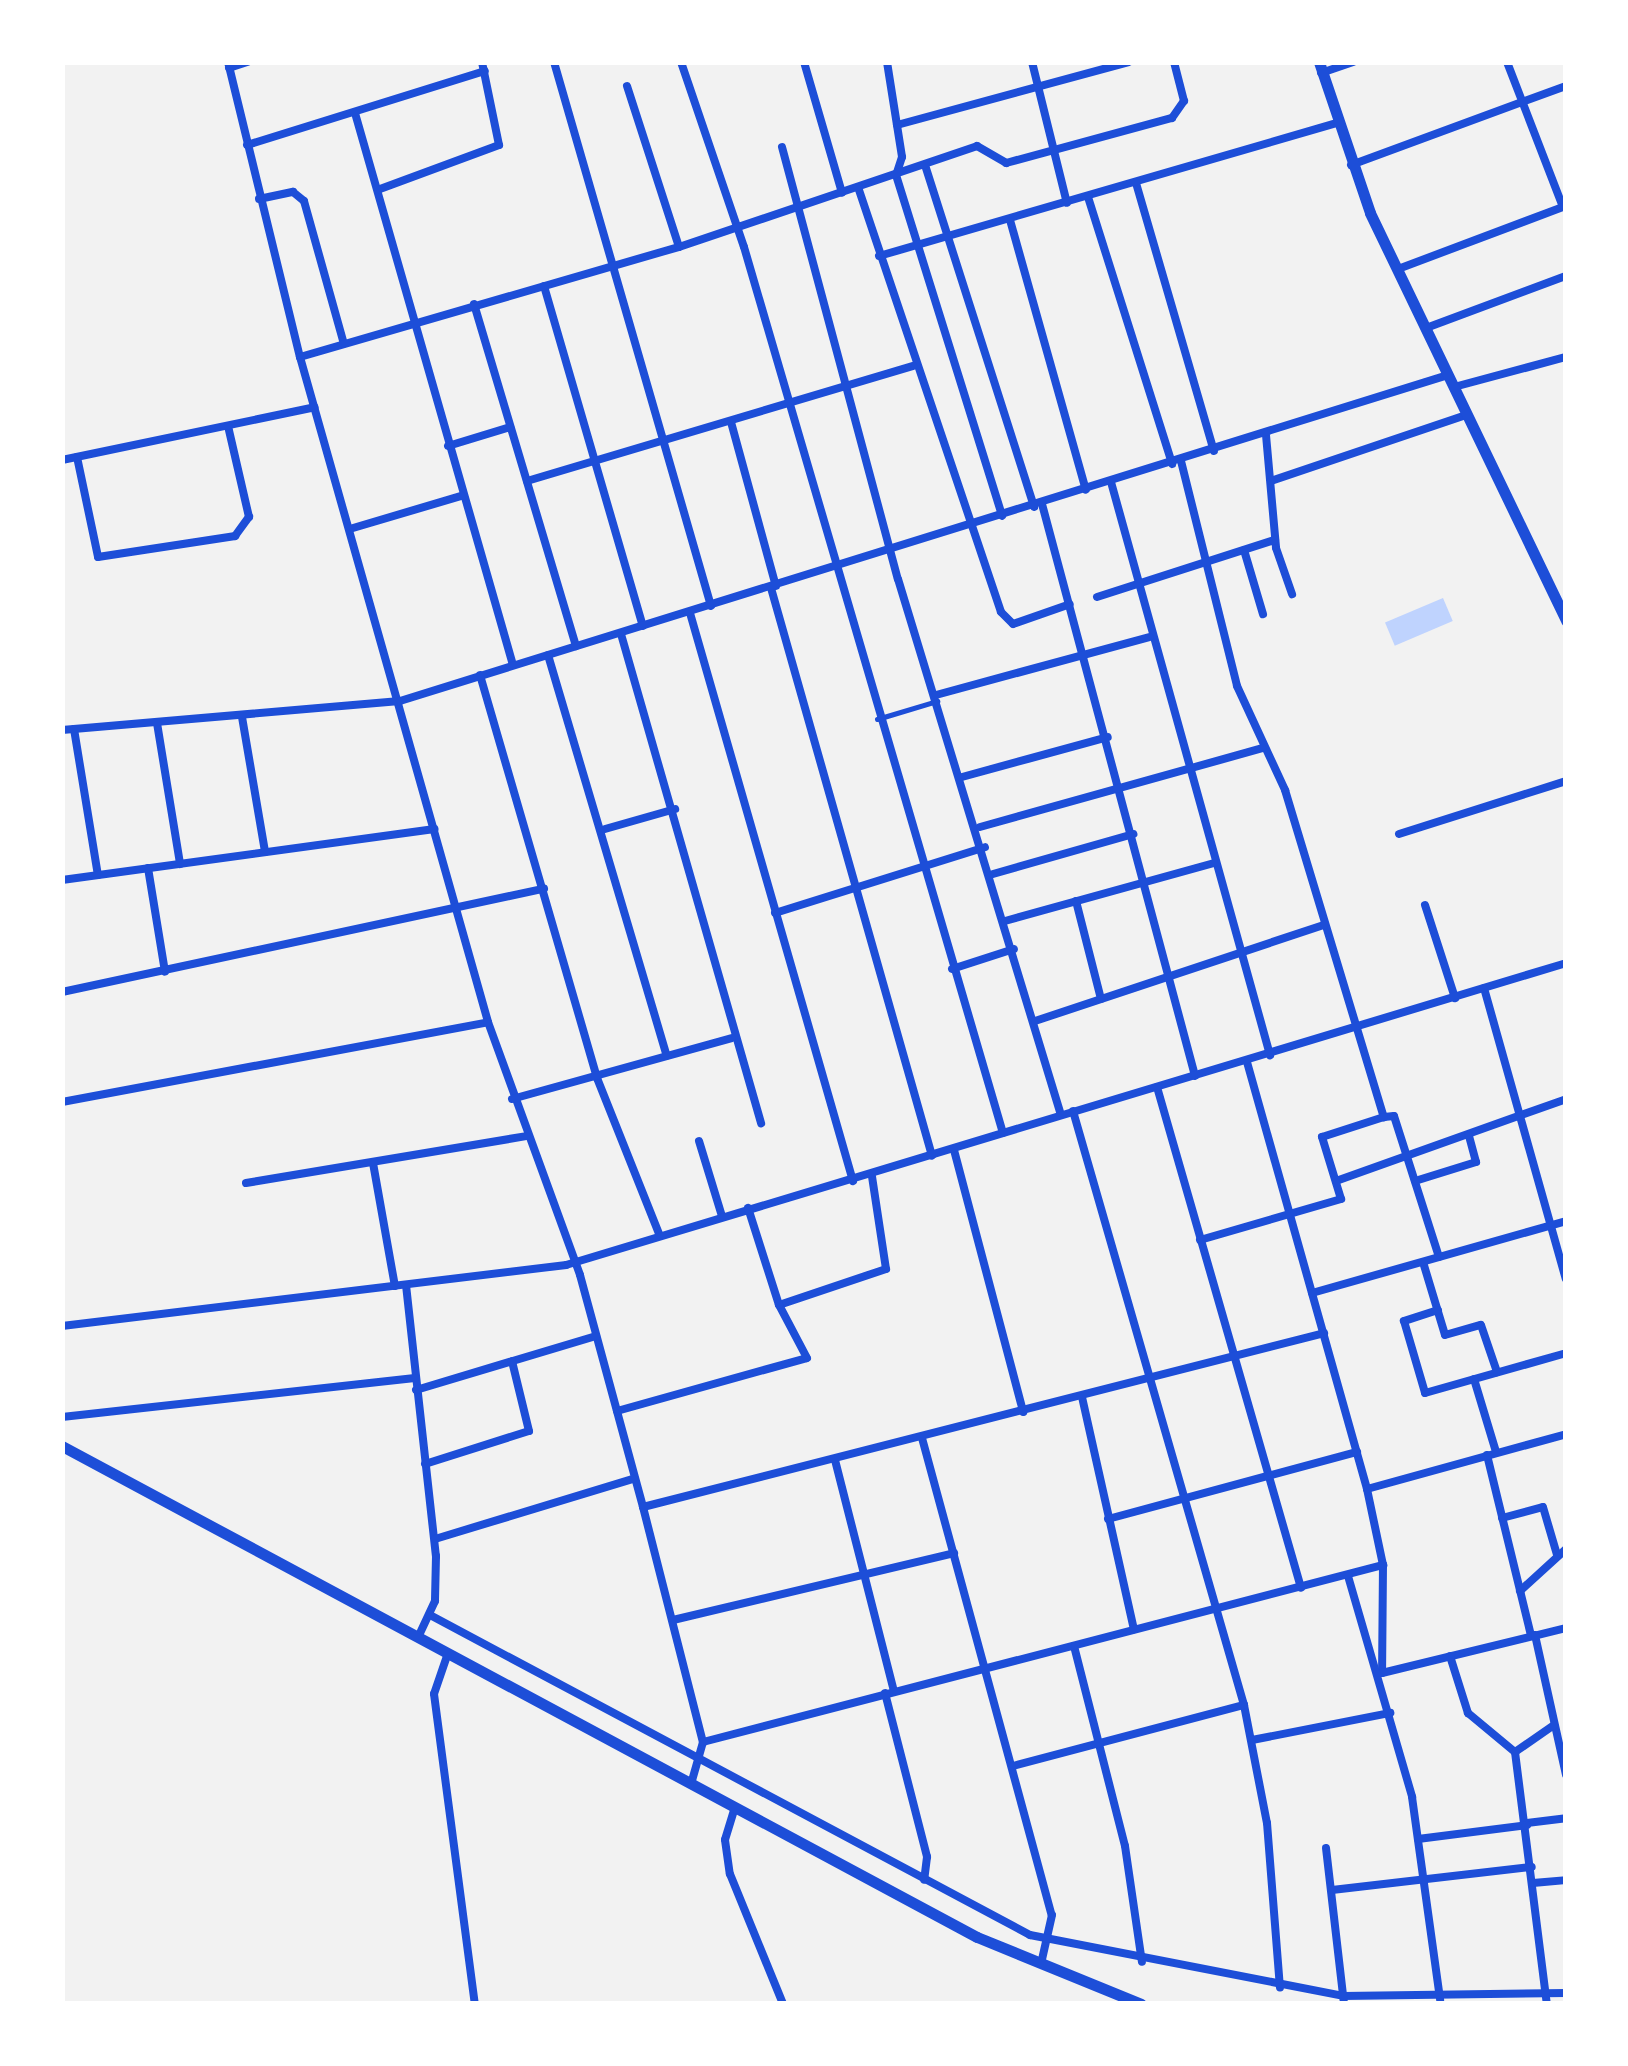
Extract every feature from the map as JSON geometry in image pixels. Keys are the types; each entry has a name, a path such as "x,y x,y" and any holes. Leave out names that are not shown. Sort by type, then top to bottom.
{"main road":[{"path":"1320,68 1351,165 1566,621"},
{"path":"62,1446 735,1808 1040,1967 1141,2004"}],"street":[{"path":"248,62 228,65 259,198 300,357 354,528 488,1022 573,1263 643,1506 703,1742 692,1784"},
{"path":"554,62 616,267 710,606"},
{"path":"681,62 790,402 832,568 919,868 1003,1133"},
{"path":"804,62 842,193"},
{"path":"887,62 896,125 896,175 1002,516"},
{"path":"1032,62 1067,203"},
{"path":"896,125 1129,62"},
{"path":"300,357 474,304 616,267 978,146 1002,163 1054,152 1182,111 1174,62"},
{"path":"1320,68 1353,62"},
{"path":"1398,269 1564,207 1507,62"},
{"path":"247,146 355,114 484,67 499,145 380,189"},
{"path":"627,86 679,247"},
{"path":"1351,165 1566,86"},
{"path":"355,114 380,189 461,496 513,664"},
{"path":"879,256 1337,123"},
{"path":"782,147 852,383 894,551 980,827 1061,1115"},
{"path":"926,165 1070,604 1195,1076"},
{"path":"1136,183 1214,451"},
{"path":"858,187 912,366 1008,624 1070,604"},
{"path":"259,198 293,192 304,201 344,344"},
{"path":"1088,197 1176,463 1203,563 1262,748 1286,790 1384,1117"},
{"path":"1010,220 1086,490"},
{"path":"1426,328 1566,276"},
{"path":"544,286 643,626"},
{"path":"474,304 576,646"},
{"path":"62,730 400,701 1266,435 1451,381 1566,357"},
{"path":"526,482 912,366"},
{"path":"62,460 316,407"},
{"path":"1272,481 1466,415"},
{"path":"731,422 855,887 932,1156"},
{"path":"77,457 98,556 249,527 228,426"},
{"path":"448,446 510,427"},
{"path":"1266,435 1274,540 1292,594"},
{"path":"1111,482 1184,768 1270,1055"},
{"path":"354,528 461,496"},
{"path":"1097,597 1138,587 1274,540"},
{"path":"1244,550 1264,614"},
{"path":"690,612 853,1181"},
{"path":"621,634 675,810 732,1038 761,1123"},
{"path":"877,719 1149,637"},
{"path":"548,655 605,828 666,1056"},
{"path":"480,675 598,1078 659,1234"},
{"path":"242,717 265,852"},
{"path":"157,723 180,864"},
{"path":"74,729 98,875"},
{"path":"962,777 1108,737"},
{"path":"980,827 1262,748"},
{"path":"1399,834 1566,781"},
{"path":"605,828 675,810"},
{"path":"62,880 434,829"},
{"path":"993,874 1134,834"},
{"path":"775,913 985,847"},
{"path":"1006,921 1214,863"},
{"path":"148,868 165,972"},
{"path":"62,992 544,889"},
{"path":"1076,901 1101,1000"},
{"path":"1425,905 1455,998"},
{"path":"1034,1020 1324,925"},
{"path":"952,970 1014,949"},
{"path":"62,1326 573,1263 748,1208 872,1176 1566,963"},
{"path":"1484,988 1566,1279"},
{"path":"62,1102 488,1022"},
{"path":"512,1099 732,1038"},
{"path":"1247,1062 1367,1489 1383,1565 1382,1673"},
{"path":"1157,1087 1272,1475 1301,1588"},
{"path":"1336,1181 1566,1099"},
{"path":"1073,1112 1219,1608 1244,1706 1252,1740 1280,1987"},
{"path":"1200,1240 1342,1199 1322,1138 1394,1116 1440,1257"},
{"path":"1415,1181 1476,1162 1468,1135"},
{"path":"246,1183 526,1136"},
{"path":"699,1142 722,1216"},
{"path":"954,1150 1024,1412"},
{"path":"373,1163 395,1286"},
{"path":"779,1306 886,1270 872,1176"},
{"path":"617,1411 807,1358 779,1306 748,1208"},
{"path":"1312,1293 1566,1222"},
{"path":"1423,1262 1446,1335 1481,1325 1497,1372"},
{"path":"406,1285 434,1540 430,1615 418,1638"},
{"path":"1438,1310 1404,1322 1426,1393 1566,1353"},
{"path":"643,1506 1324,1334"},
{"path":"416,1390 596,1336"},
{"path":"425,1464 528,1431 512,1361"},
{"path":"62,1417 415,1378"},
{"path":"1474,1378 1502,1518 1566,1775"},
{"path":"1082,1397 1134,1630"},
{"path":"1367,1489 1566,1434"},
{"path":"922,1438 1013,1766 1051,1940 1040,1967"},
{"path":"1108,1519 1356,1452"},
{"path":"835,1460 927,1857 924,1880"},
{"path":"434,1540 633,1479"},
{"path":"1502,1518 1543,1507 1562,1552 1520,1591"},
{"path":"672,1620 954,1553"},
{"path":"703,1742 1383,1565"},
{"path":"1348,1576 1382,1673 1418,1839 1440,2000"},
{"path":"430,1615 924,1880 1051,1940 1142,1962 1343,2000 1547,2000 1566,1993"},
{"path":"1382,1673 1566,1628"},
{"path":"1074,1646 1100,1744 1142,1962"},
{"path":"448,1653 434,1694 475,2004"},
{"path":"1450,1656 1468,1714 1515,1752 1547,2000"},
{"path":"1013,1766 1244,1706"},
{"path":"1252,1740 1390,1713"},
{"path":"1515,1752 1554,1726"},
{"path":"735,1808 726,1856 783,2004"},
{"path":"1418,1839 1566,1818"},
{"path":"1326,1848 1343,2000"},
{"path":"1332,1890 1532,1867"},
{"path":"1533,1883 1566,1880"}],"water":[{"path":"1443,598 1453,621 1395,646 1385,623"}]}
